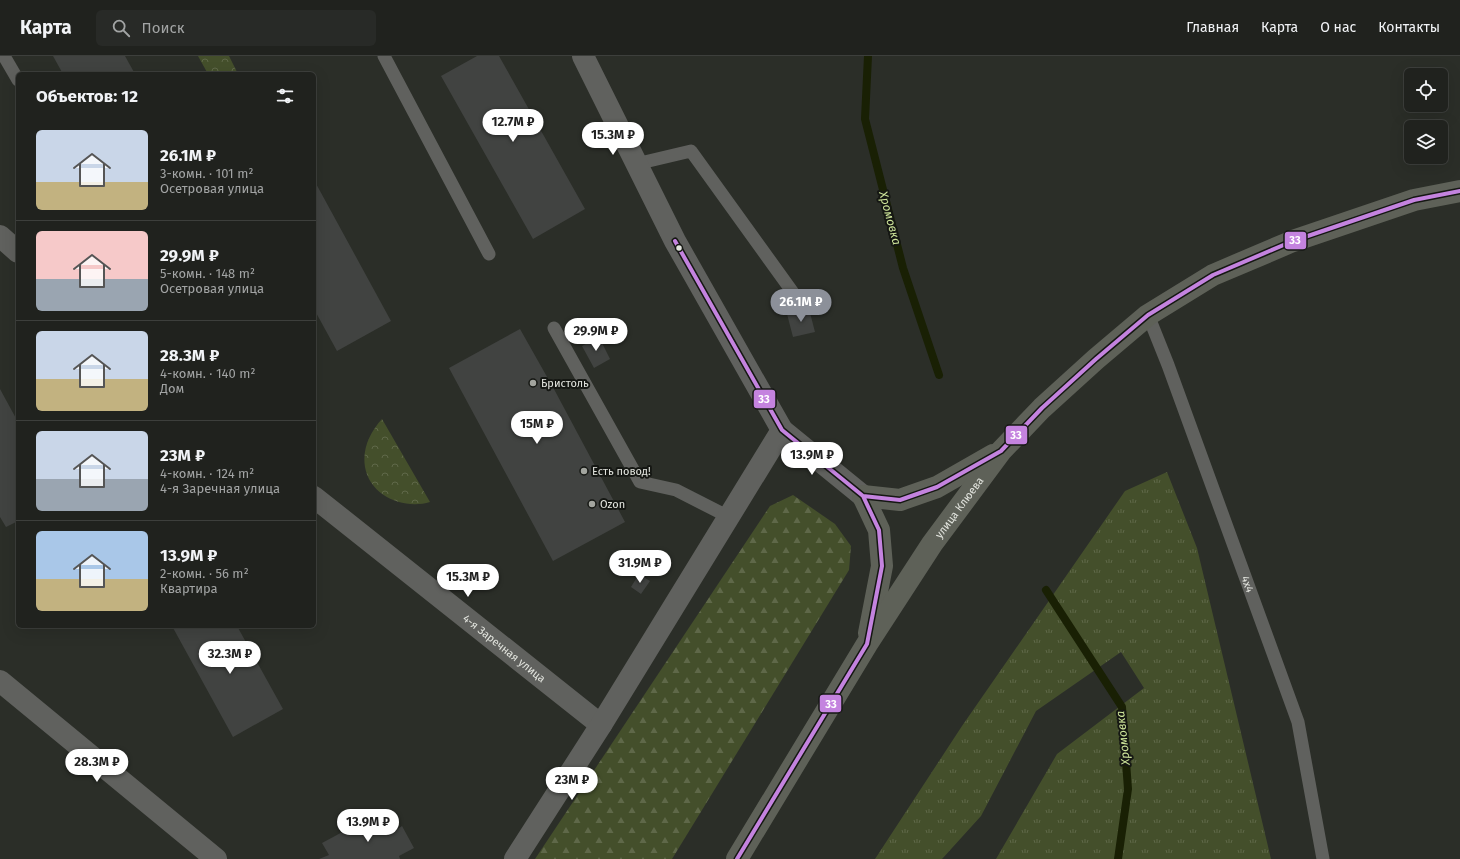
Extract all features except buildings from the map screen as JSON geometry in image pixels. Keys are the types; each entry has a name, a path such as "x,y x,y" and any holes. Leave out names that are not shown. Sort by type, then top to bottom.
{"main road":[{"name":"улица Клюева","path":"737,859 867,644 932,544 1001,451 1042,408 1096,359 1148,315 1213,274 1293,241 1414,200 1460,191"},
{"path":"863,496 900,500 937,487 1001,451"},
{"path":"863,496 879,530 882,566 867,644"}],"street":[{"path":"583,56 675,241 782,430 863,496"},
{"path":"0,236 16,250"},
{"path":"515,859 601,725 782,430"},
{"name":"4-я Заречная улица","path":"316,499 601,725"},
{"path":"0,680 216,859"}],"lane":[{"path":"4,56 16,77"},
{"path":"387,57 489,254"},
{"path":"636,164 691,151 794,294"},
{"name":"4x4","path":"1148,315 1168,365 1298,722 1323,859"},
{"path":"554,328 640,482 676,490 729,517"}],"green space":[{"path":"198,56 229,56 237,72 207,72"},
{"path":"382,419 430,502 410,504 399,502 381,493 368,477 364,460 366,447 374,429"},
{"path":"1167,472 1197,548 1271,859 996,859 1057,754 1144,688 1121,652 1036,711 981,816 942,859 875,859 962,726 1125,491"},
{"path":"793,495 835,524 851,546 849,570 672,859 535,859 770,506"}],"waterway":[{"name":"Хромовка","path":"868,56 865,119 903,268 939,375"},
{"name":"Хромовка","path":"1046,590 1122,707 1128,789 1118,859"}],"transit line":[{"name":"33","path":"863,496 900,500 937,487 1001,451 1042,408 1096,359 1148,315 1213,275 1293,241 1414,200 1460,191"},
{"name":"33","path":"675,241 782,430 863,496 879,530 882,566 867,644 737,859"}],"place":[{"name":"Бристоль","path":"533,383"},
{"name":"Есть повод!","path":"584,471"},
{"name":"Ozon","path":"592,504"}]}
